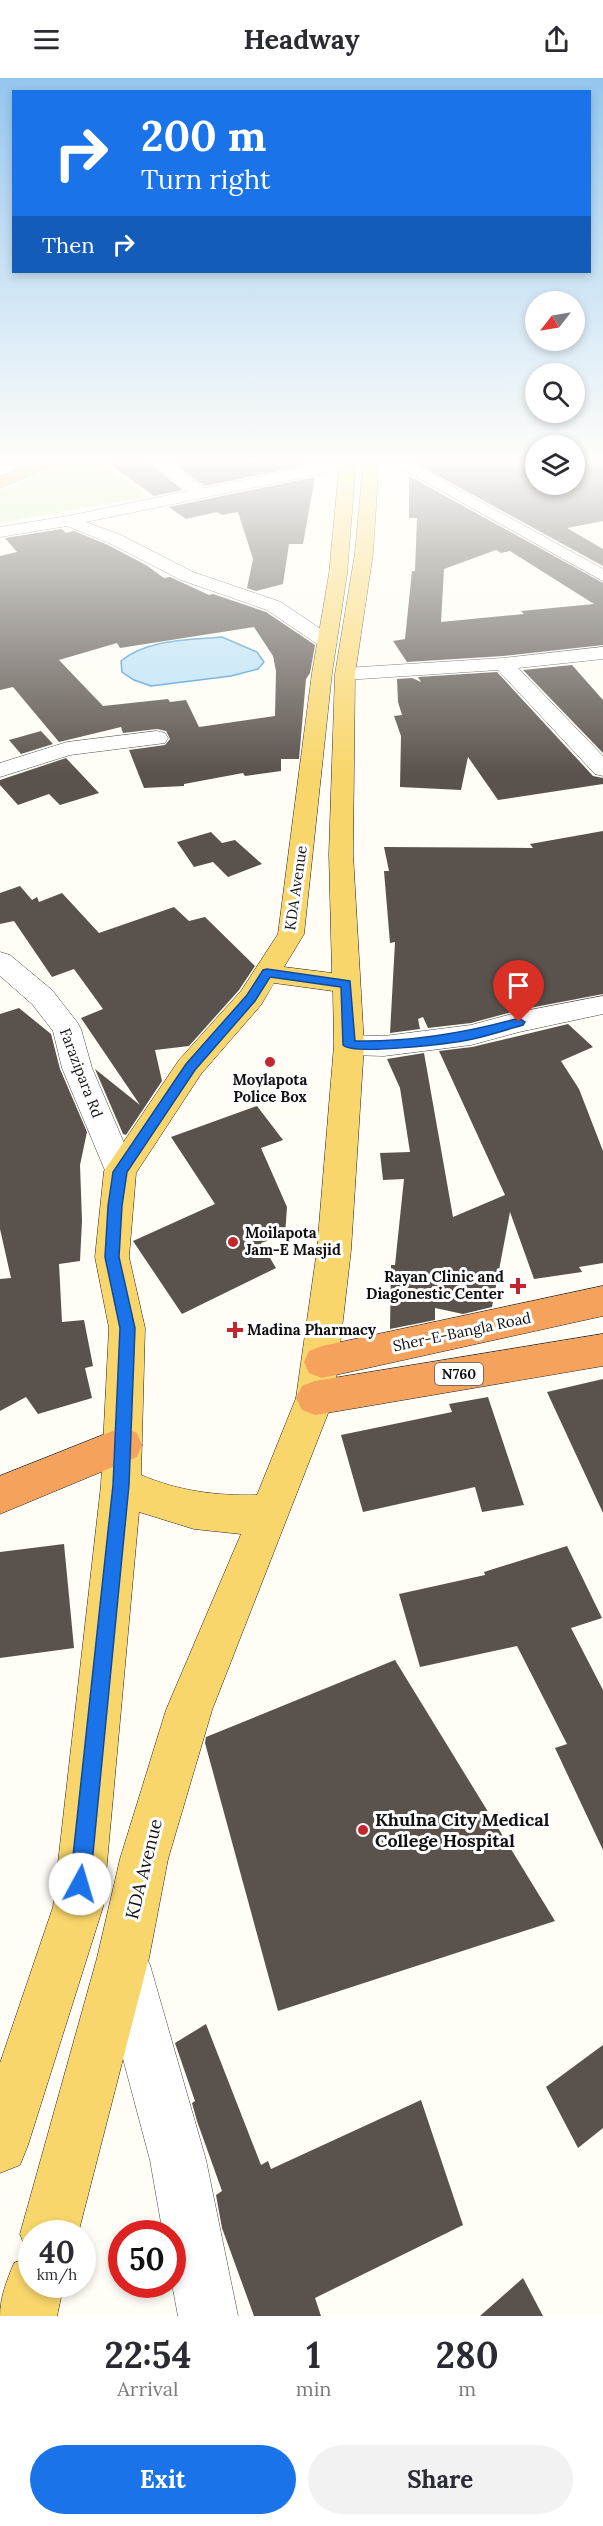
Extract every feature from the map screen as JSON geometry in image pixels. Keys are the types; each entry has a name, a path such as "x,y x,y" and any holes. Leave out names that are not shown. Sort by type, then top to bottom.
{"highway":[{"name":"Sher-E-Bangla Road","path":"318,1380 603,1301"},
{"name":"N760","path":"318,1380 603,1350"},
{"path":"0,1495 123,1444"}],"main road":[{"name":"KDA Avenue","path":"0,2145 78,1907 121,1485 127,1328 112,1257 120,1172 190,1067 251,998 291,934 327,642 340,565"},
{"path":"318,1380 334,1250 350,1045 341,854 345,674 362,565"},
{"path":"267,973 346,984"},
{"name":"KDA Avenue","path":"53,2220 123,1958 144,1859 189,1710 270,1514 318,1380"},
{"path":"121,1485 174,1508 205,1514 270,1514"},
{"path":"27,2316 32,2298"}],"street":[{"path":"166,565 187,576 274,606 327,642"},
{"path":"584,565 603,576"},
{"path":"345,674 503,664 603,653"},
{"path":"503,664 603,768"},
{"path":"0,770 67,749 157,738"},
{"name":"Farazipara Rd","path":"0,961 42,997 67,1029 77,1068 120,1172"},
{"path":"350,1045 384,1046 471,1035 519,1022 603,1005"},
{"path":"123,1958 178,2160 208,2316"}],"water":[{"path":"222,637 257,652 264,662 258,669 231,676 151,686 134,680 122,672 121,661 143,648 182,640"}],"building":[{"path":"0,565 147,565 164,578 170,577 209,595 213,594 266,612 315,645 310,673 306,679 299,759 281,759 281,771 245,776 243,773 184,784 184,786 144,788 129,750 165,745 170,739 166,731 157,729 123,733 121,727 59,742 13,687 0,690","holes":["254,627 273,656 276,671 275,716 199,727 186,700 170,702 168,699 103,706 59,660 117,643 120,648"]},
{"path":"252,565 286,565 283,584 256,591 247,588"},
{"path":"415,565 454,565 444,569 441,622 594,604 533,565 571,565 603,583 603,645 503,656 407,662 393,641 405,639 412,571 415,571"},
{"path":"572,665 603,700 603,753 523,670"},
{"path":"497,672 593,776 603,778 603,784 498,800 468,757 461,790 400,787 401,736 394,716 402,715 398,702 397,679 412,678 421,682 418,677"},
{"path":"41,731 53,744 21,754 9,740"},
{"path":"66,758 99,793 60,805 49,794 18,805 0,785 0,780"},
{"path":"603,831 603,994 519,1010 471,1023 428,1028 423,1017 418,1019 420,1029 390,1033 395,942 390,943 384,871 389,871 384,847 533,848 530,844"},
{"path":"211,832 222,843 235,840 262,864 228,877 213,862 194,867 177,842"},
{"path":"20,886 32,900 37,897 39,902 62,893 99,933 174,907 189,921 205,917 255,966 239,990 189,1046 155,1050 162,1081 126,1135 123,1134 95,1069 140,1105 81,1018 103,1009 74,969 52,977 14,921 0,924 0,893"},
{"path":"19,1008 51,1034 60,1069 87,1132 80,1165 82,1221 80,1261 59,1264 62,1322 84,1320 93,1366 85,1368 92,1398 38,1414 26,1397 0,1411 0,1279 11,1278 0,1229 0,1014"},
{"path":"568,1024 593,1047 561,1061 579,1089 603,1151 603,1263 579,1267 582,1272 534,1279 510,1212 492,1307 463,1314 435,1308 435,1320 390,1329 391,1265 395,1265 404,1179 383,1180 380,1153 410,1152 400,1088 387,1059 424,1053 453,1217 505,1195 439,1051 472,1047"},
{"path":"257,1106 283,1140 261,1148 287,1207 285,1235 261,1243 276,1268 182,1314 133,1241 215,1204 171,1137"},
{"path":"603,1379 603,1513 547,1392"},
{"path":"488,1397 524,1505 482,1512 475,1487 363,1512 341,1435 452,1412 449,1404"},
{"path":"64,1544 74,1648 0,1658 0,1552"},
{"path":"567,1546 602,1618 571,1628 603,1690 603,1850 555,1748 567,1744 517,1646 420,1667 399,1594 485,1575 484,1572"},
{"name":"Khulna City Medical College Hospital","path":"395,1660 555,1921 278,2011 205,1743 206,1737"},
{"path":"206,2024 261,2165 268,2161 271,2169 421,2100 463,2225 315,2298 321,2316 254,2316 222,2228 216,2195 222,2191 197,2121 192,2103 195,2101 175,2043"},
{"path":"603,2045 603,2128 578,2148 546,2087"},
{"path":"523,2278 543,2316 480,2316"}],"place":[{"name":"Moylapota Police Box","path":"270,1062"},
{"name":"Moilapota Jam-E Masjid","path":"233,1242"},
{"name":"Rayan Clinic and Diagonestic Center","path":"518,1286"},
{"name":"Madina Pharmacy","path":"235,1330"},
{"name":"Khulna City Medical College Hospital","path":"363,1830"}],"route":[{"path":"80,1884 121,1485 127,1328 112,1257 120,1172 190,1067 251,998 267,973 346,984 350,1045 384,1046 421,1042 471,1035 519,1022"}]}
